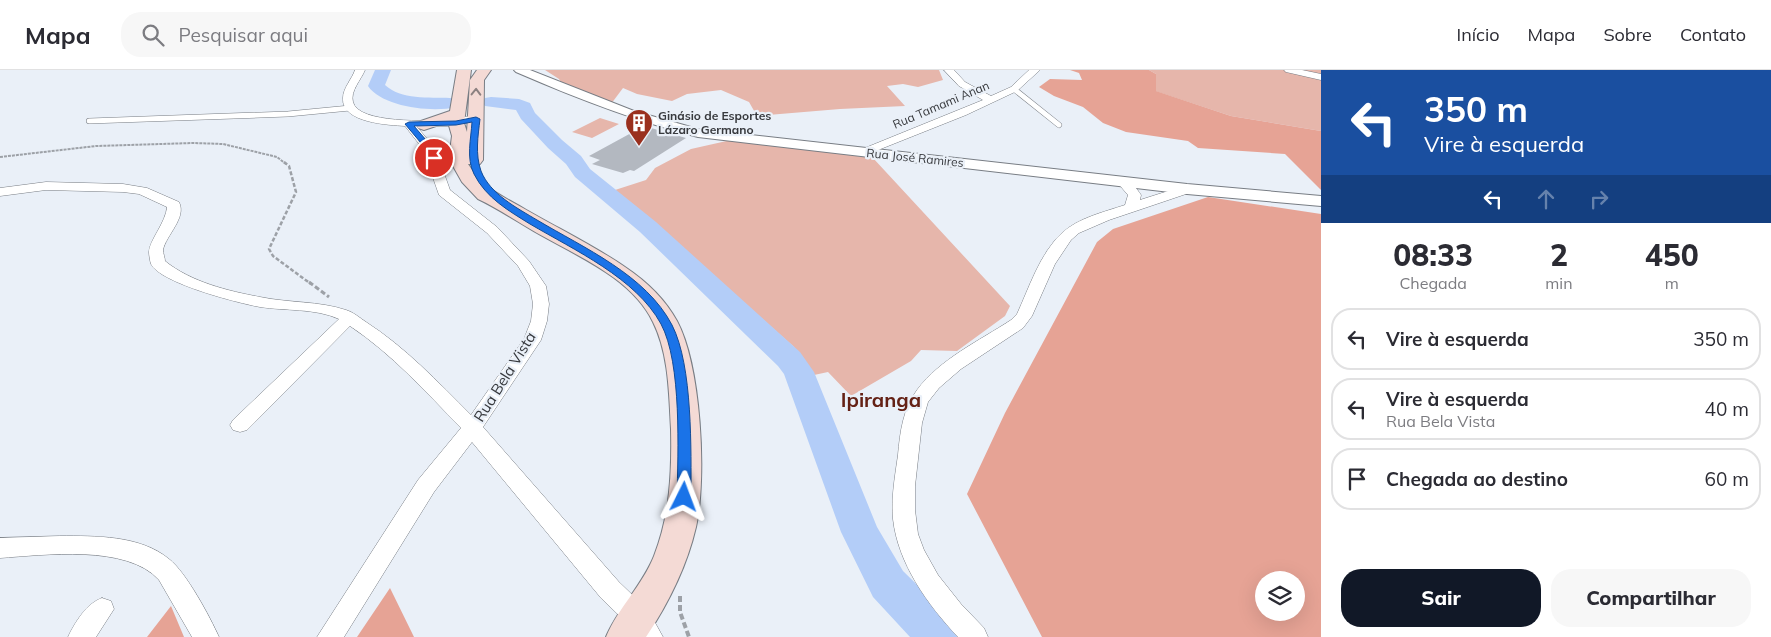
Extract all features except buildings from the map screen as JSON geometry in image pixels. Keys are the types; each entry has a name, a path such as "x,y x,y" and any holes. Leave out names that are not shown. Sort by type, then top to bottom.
{"main road":[{"path":"464,70 458,124 457,159 461,168 476,187 485,195 500,202 629,279 656,307 668,326 679,372 685,446 685,484 681,525 663,576 637,631"},
{"path":"484,70 476,80 473,158 478,174 500,202"},
{"path":"421,124 458,124"}],"street":[{"path":"360,70 349,91 348,101 350,108 354,112 365,116 421,124"},
{"name":"Rua José Ramires","path":"520,70 613,109 671,127 698,133 1122,180 1187,189 1321,201"},
{"path":"949,70 962,84 989,100"},
{"name":"Rua Tamami Anan","path":"864,152 962,113 1014,89 1035,70"},
{"path":"1289,70 1321,76"},
{"path":"458,124 476,119"},
{"name":"Rua Bela Vista","path":"330,637 426,486 472,428 532,340 539,321 541,304 538,286 524,264 492,230 444,192 421,124"},
{"path":"1122,180 1135,195 1131,207"},
{"path":"0,192 46,186 123,188 142,191 163,199 174,206 173,216 156,250 158,263 169,272 196,285 259,302 326,310 346,316 373,334 422,377 472,428 610,590 637,631"},
{"path":"975,637 952,614 921,569 913,551 904,518 912,419 922,396 947,371 1016,324 1024,316 1057,248 1067,236 1079,228 1131,207 1187,189"},
{"path":"240,425 346,316"},
{"path":"0,548 78,545 120,550 146,557 160,566 172,581 206,637"},
{"path":"81,637 102,610"}],"lane":[{"path":"1014,89 1059,125"},
{"path":"89,121 124,122 182,117 298,114 350,108"}],"path":[{"path":"0,157 96,146 193,143 223,144 277,157 288,166 296,192 269,250 273,256 344,308 346,316"},
{"path":"680,594 680,612 689,637"}],"shaded area":[{"path":"545,70 939,70 943,80 918,87 903,84 887,86 905,106 757,116 749,102 721,90 687,94 672,101 637,94 623,88 611,104 562,84 559,79"},
{"path":"1070,70 1149,70 1156,74 1156,91 1231,116 1321,131 1321,190 1285,154 1198,148 1188,141 1126,132 1103,123 1083,107 1054,96 1039,87 1050,79 1082,80 1079,73"},
{"path":"1149,70 1321,70 1321,131 1231,116 1155,91 1156,74"},
{"path":"600,118 619,124 592,138 572,132"},
{"path":"731,140 873,158 1010,306 1005,316 957,351 921,350 911,361 851,396 828,372 814,375 793,346 615,190 646,180 655,168 691,149"},
{"path":"1208,197 1321,214 1321,637 1042,637 967,494 1005,413 1097,242 1113,229"},
{"path":"390,588 414,637 357,637"},
{"path":"171,606 184,637 147,637"}],"waterway":[{"path":"383,70 376,86 390,96 410,101 450,103"},
{"path":"491,102 519,104 524,107 527,115 555,144 574,160 582,173 648,227 789,359 799,372 860,532 888,584 939,637"}],"place":[{"name":"Ginásio de Esportes Lázaro Germano","path":"639,147"}],"district":[{"name":"Ipiranga","path":"881,400"}],"route":[{"path":"434,158 429,148 409,124 430,125 476,119 473,158 478,174 500,202 629,279 656,307 668,326 679,372 685,446 684,497"}]}
